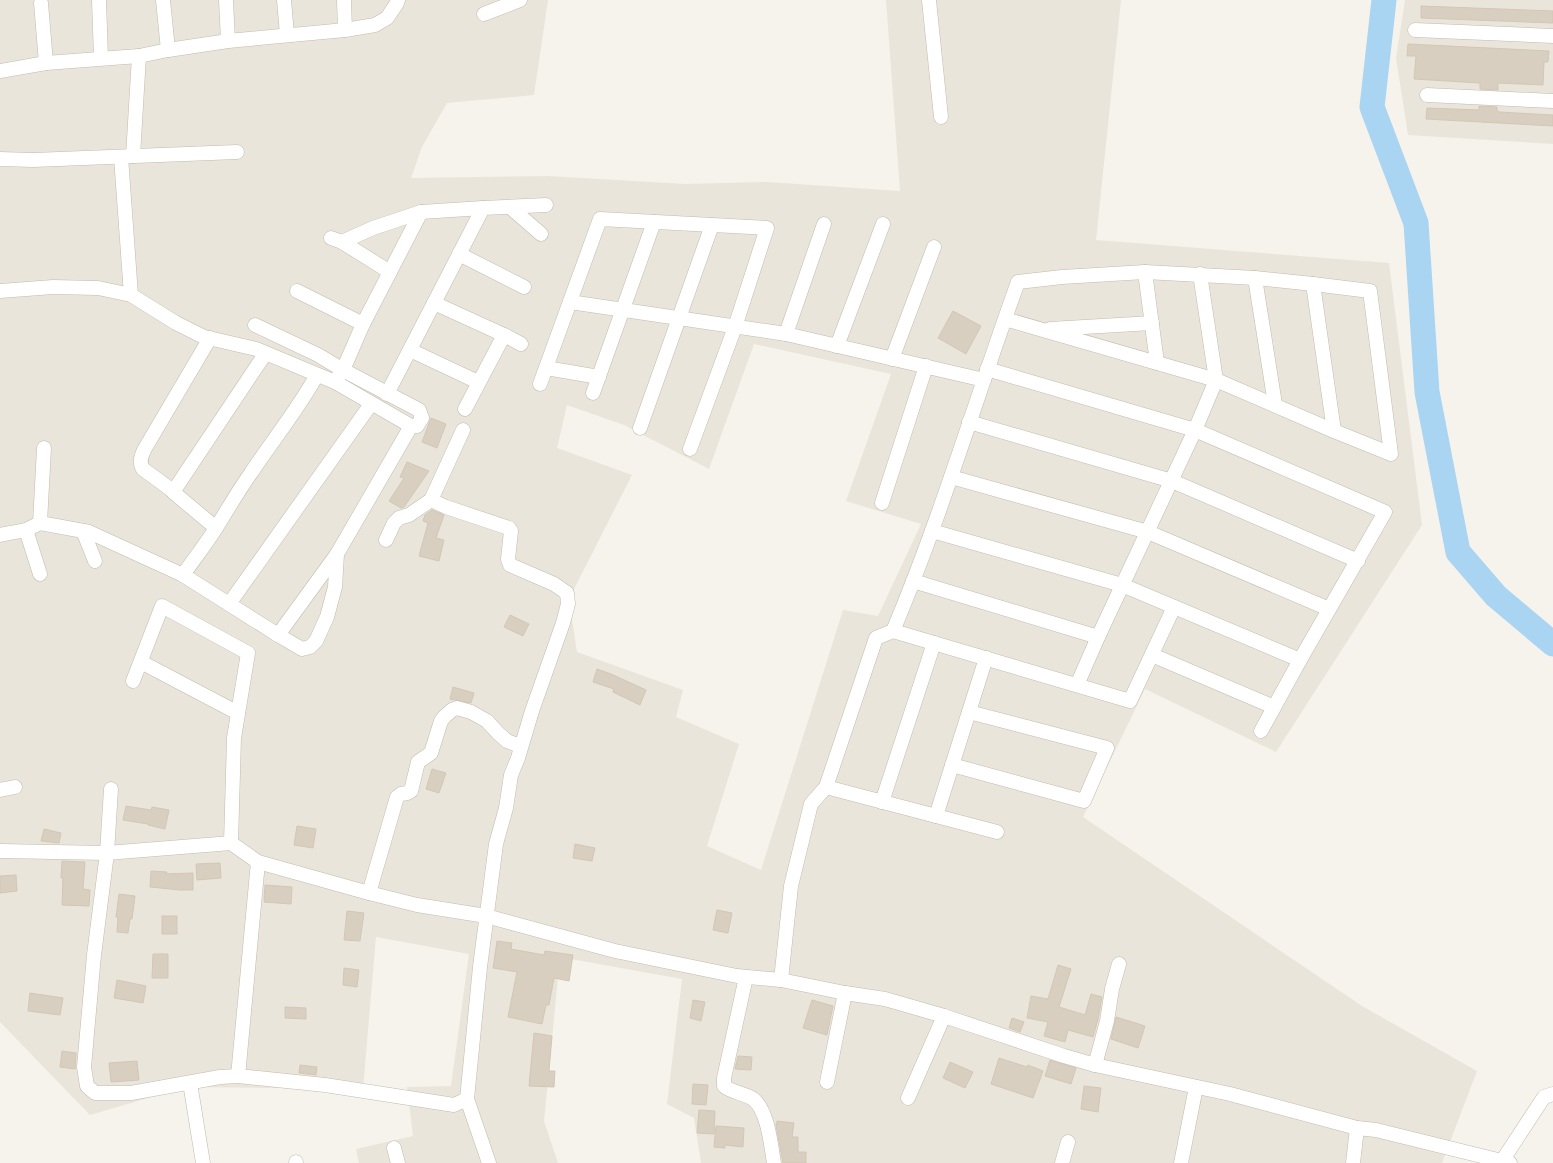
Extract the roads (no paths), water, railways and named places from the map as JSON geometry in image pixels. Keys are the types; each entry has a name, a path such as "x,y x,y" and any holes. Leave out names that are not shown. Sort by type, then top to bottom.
{"street":[{"path":"99,0 101,58"},
{"path":"163,0 168,50"},
{"path":"226,0 228,41"},
{"path":"284,0 287,35"},
{"path":"344,0 346,30"},
{"path":"0,71 46,63 139,56 228,41 346,30 375,25 387,18 398,0"},
{"path":"484,14 520,0"},
{"path":"929,0 941,117"},
{"path":"41,3 46,63"},
{"path":"1415,30 1553,36"},
{"path":"130,295 127,156 139,56"},
{"path":"1427,96 1553,101"},
{"path":"0,159 33,160 237,152"},
{"path":"390,272 337,240 421,212 546,205"},
{"path":"510,207 541,234"},
{"path":"387,394 483,208"},
{"path":"335,382 343,370 363,324 421,212"},
{"path":"540,384 600,219 767,228 735,327 690,449"},
{"path":"593,393 654,222"},
{"path":"786,334 824,224"},
{"path":"837,346 883,224"},
{"path":"640,428 712,225"},
{"path":"892,359 934,247"},
{"path":"459,254 524,287"},
{"path":"1145,272 1157,363"},
{"path":"892,631 914,581 951,477 985,375 1018,282 1062,277 1145,272 1255,278 1370,292 1391,454 1216,380 1005,319"},
{"path":"1077,685 1172,481 1216,380 1200,274"},
{"path":"1255,278 1275,404"},
{"path":"1313,284 1334,431"},
{"path":"0,291 98,288 130,295 176,323 204,337 256,350 335,382 411,426 416,426 420,422 422,418 419,410 318,355 256,325"},
{"path":"297,291 363,324"},
{"path":"570,302 786,334 892,359 985,375 1195,430 1386,512 1261,731"},
{"path":"434,303 521,344"},
{"path":"1039,329 1152,324"},
{"path":"465,409 504,335"},
{"path":"210,338 144,450 141,465 143,469 173,491 173,493 216,528"},
{"path":"410,350 478,382"},
{"path":"173,491 265,354"},
{"path":"882,503 926,366"},
{"path":"546,368 599,377"},
{"path":"183,575 306,395 317,375"},
{"path":"229,604 371,404"},
{"path":"969,422 1172,481 1358,561"},
{"path":"278,635 337,554 411,426"},
{"path":"386,540 394,523 399,518 409,515 430,500 463,430"},
{"path":"40,524 44,448"},
{"path":"951,477 1148,532 1329,609"},
{"path":"430,500 509,528 511,531 508,559 510,564 554,584 567,593 568,604 511,775 506,808 496,844 486,916 467,1099 489,1163"},
{"path":"0,535 26,530 40,524 89,532 183,575 301,649 310,647 316,641 327,617 335,587 337,554"},
{"path":"26,530 40,574"},
{"path":"83,531 94,561"},
{"path":"932,531 1122,585 1300,660"},
{"path":"914,581 1098,637"},
{"path":"133,681 162,606 248,653 234,738 231,843"},
{"path":"782,980 791,886 811,804 826,787 876,638 892,631 1130,701 1174,606"},
{"path":"882,802 934,643"},
{"path":"1152,655 1274,708"},
{"path":"936,816 986,658"},
{"path":"141,662 238,713"},
{"path":"369,893 397,797 400,794 407,794 411,791 418,762 424,756 431,753 444,717 457,708 471,712 487,721 506,741 520,746"},
{"path":"952,765 1084,801 1107,748 969,712"},
{"path":"0,790 15,787"},
{"path":"826,787 997,832"},
{"path":"111,789 107,853 90,992 84,1067 87,1086 94,1093 131,1093 220,1077 238,1076 352,1089 454,1105 467,1099"},
{"path":"0,850 107,853 231,843 258,862 369,893 417,905 486,916 615,951 746,976 782,980 885,999 1095,1065 1230,1094 1357,1128 1376,1130 1506,1162 1544,1097 1553,1094"},
{"path":"238,1076 258,862"},
{"path":"1095,1065 1107,1021 1112,989 1119,964"},
{"path":"746,976 724,1078 724,1086 729,1090 750,1098 760,1107 766,1122 774,1163"},
{"path":"827,1082 845,993"},
{"path":"908,1098 944,1016"},
{"path":"190,1083 203,1163"},
{"path":"1180,1163 1196,1087"},
{"path":"1353,1163 1357,1128"},
{"path":"1062,1163 1068,1142"},
{"path":"394,1148 398,1163"}],"waterway":[{"path":"1384,0 1372,107 1416,223 1427,392 1458,552 1496,596 1553,644"}]}
